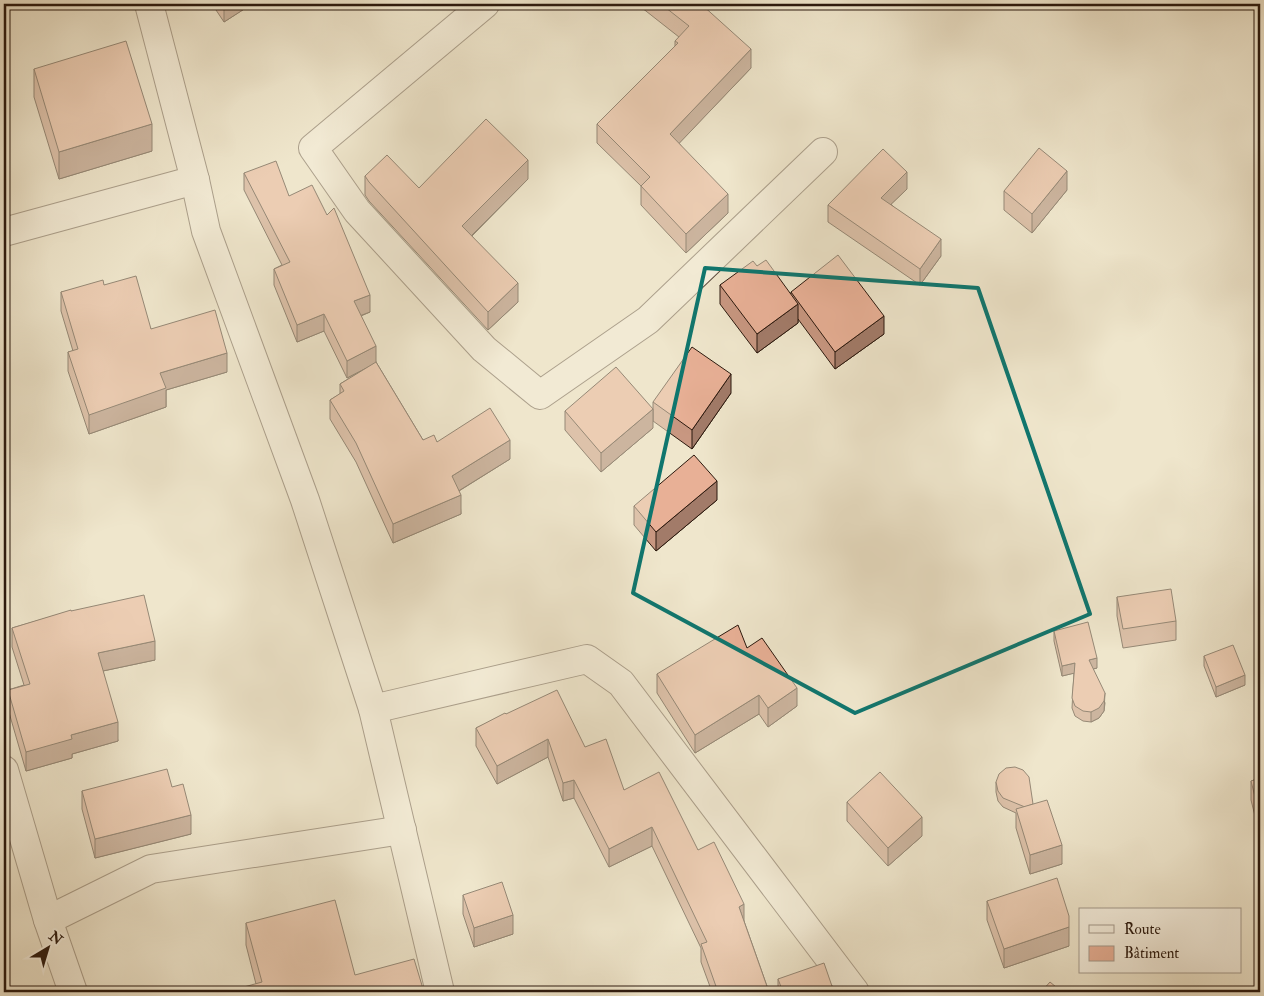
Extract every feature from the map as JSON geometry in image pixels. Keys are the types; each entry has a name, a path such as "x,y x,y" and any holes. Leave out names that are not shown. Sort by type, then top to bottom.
{"street":[{"path":"149,4 206,231 305,500 373,709 440,992"},
{"path":"485,4 313,148 357,211 484,350 540,395 648,320 823,152"},
{"path":"4,232 194,180"},
{"path":"373,709 587,659 621,683 855,992"},
{"path":"4,770 48,920 73,992"},
{"path":"48,920 152,869 402,830"}],"highlighted area":[{"path":"705,268 978,288 1090,614 855,713 633,593"}],"building":[{"path":"661,4 701,4 751,49 670,134 728,194 686,234 641,186 650,177 597,124 678,43 675,41 689,26"},
{"path":"126,41 152,124 59,152 34,69"},
{"path":"486,119 528,160 462,226 518,283 488,312 365,176 387,155 419,188"},
{"path":"1039,148 1067,171 1032,214 1004,191"},
{"path":"883,149 907,172 881,198 941,239 920,269 828,205"},
{"path":"276,161 289,196 312,185 327,215 334,208 370,295 354,301 376,346 347,361 324,314 297,325 274,269 290,262 244,173"},
{"path":"838,255 884,316 835,352 791,292"},
{"path":"766,260 798,304 757,334 720,285 753,261 757,266"},
{"path":"136,276 151,329 215,310 227,353 160,373 166,388 89,415 68,352 78,349 61,292 103,280 104,285"},
{"path":"692,347 731,374 692,430 653,402"},
{"path":"376,362 423,440 434,435 437,442 490,408 510,440 452,476 461,495 393,524 356,443 330,400 344,391 340,384"},
{"path":"616,367 653,409 601,453 565,411"},
{"path":"4,452 7,456 7,466 4,471"},
{"path":"694,455 717,481 656,532 634,506"},
{"path":"1171,589 1176,621 1123,629 1117,597"},
{"path":"144,595 155,641 98,653 118,722 71,735 72,739 26,752 8,690 30,684 12,628 71,610"},
{"path":"1088,622 1097,658 1089,660 1105,693 1104,701 1099,708 1091,712 1083,711 1075,706 1072,698 1075,663 1062,666 1054,631"},
{"path":"738,625 747,648 762,638 797,688 768,708 759,695 695,735 657,674"},
{"path":"1233,645 1245,675 1216,687 1204,656"},
{"path":"557,690 585,747 606,739 624,790 659,772 698,850 714,842 744,904 739,907 769,992 718,992 701,944 707,942 652,827 609,849 574,780 563,783 548,739 497,766 476,728"},
{"path":"1015,767 1023,770 1029,777 1033,804 1025,807 1003,798 998,791 996,782 999,774 1006,768"},
{"path":"167,769 172,787 183,784 191,815 95,839 82,791"},
{"path":"880,772 922,817 888,848 847,802"},
{"path":"1260,778 1260,808 1258,809 1251,781"},
{"path":"1047,800 1062,845 1030,855 1016,809"},
{"path":"1057,878 1069,916 1069,927 1004,949 987,901"},
{"path":"502,882 513,915 474,928 463,895"},
{"path":"335,900 355,975 414,959 424,992 226,992 262,982 246,923"},
{"path":"824,963 834,992 783,992 778,979"},
{"path":"1050,982 1062,992 1041,992"}]}
